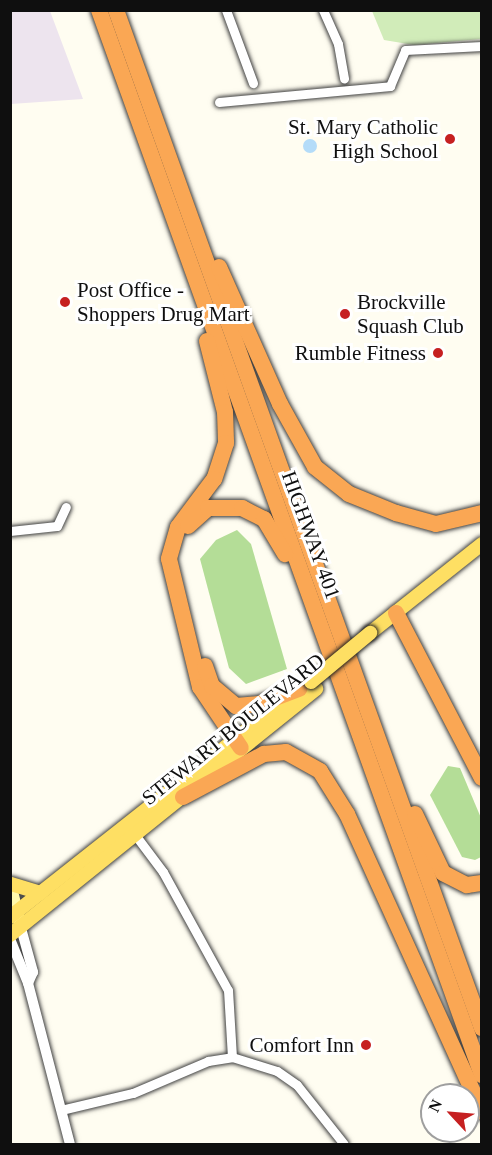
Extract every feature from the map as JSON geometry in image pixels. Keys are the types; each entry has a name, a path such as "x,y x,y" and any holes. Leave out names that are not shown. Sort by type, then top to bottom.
{"highway":[{"name":"HIGHWAY 401","path":"99,10 482,1075"},
{"name":"HIGHWAY 401","path":"116,10 482,1028"},
{"path":"172,165 183,178 280,404 315,466 349,494 406,516 436,524 482,513"},
{"path":"180,235 227,427 222,463 178,527 169,559 200,687 238,744"},
{"path":"309,686 247,707 228,701 212,686 177,560 192,520 208,508 231,505 264,519 281,545 338,678"},
{"path":"402,614 482,760"},
{"path":"402,614 482,778"},
{"path":"183,797 264,754 286,752 321,771 347,814 482,1112"},
{"path":"383,755 395,769 443,873 467,885 482,883"}],"main road":[{"name":"STEWART BOULEVARD","path":"402,614 482,544"},
{"name":"STEWART BOULEVARD","path":"14,915 126,824 238,744 309,686 482,555"},
{"name":"STEWART BOULEVARD","path":"14,934 183,797 238,744"},
{"path":"14,934 11,884 41,893"}],"street":[{"path":"226,10 253,83"},
{"path":"323,10 338,44 344,78"},
{"path":"219,102 390,86 405,50 482,46"},
{"path":"10,531 57,526 66,507"},
{"path":"126,824 163,872 228,990 232,1057"},
{"path":"14,934 33,972 28,983 70,1144"},
{"path":"61,1110 133,1093 207,1061 232,1057 277,1071 297,1085 344,1144"}],"shaded area":[{"path":"11,10 50,11 83,99 11,104"}],"green space":[{"path":"372,11 481,11 481,39 414,45 384,40"},
{"path":"237,530 251,544 287,669 246,684 229,668 200,559 216,540"},
{"path":"448,766 460,768 481,818 481,857 475,860 462,857 430,795"}],"water":[{"path":"310,139 315,141 317,146 315,151 310,153 305,151 303,146 305,141"}],"place":[{"name":"St. Mary Catholic High School","path":"450,139"},
{"name":"Post Office - Shoppers Drug Mart","path":"65,302"},
{"name":"Brockville Squash Club","path":"345,314"},
{"name":"Rumble Fitness","path":"438,353"},
{"name":"Comfort Inn","path":"366,1045"}]}
